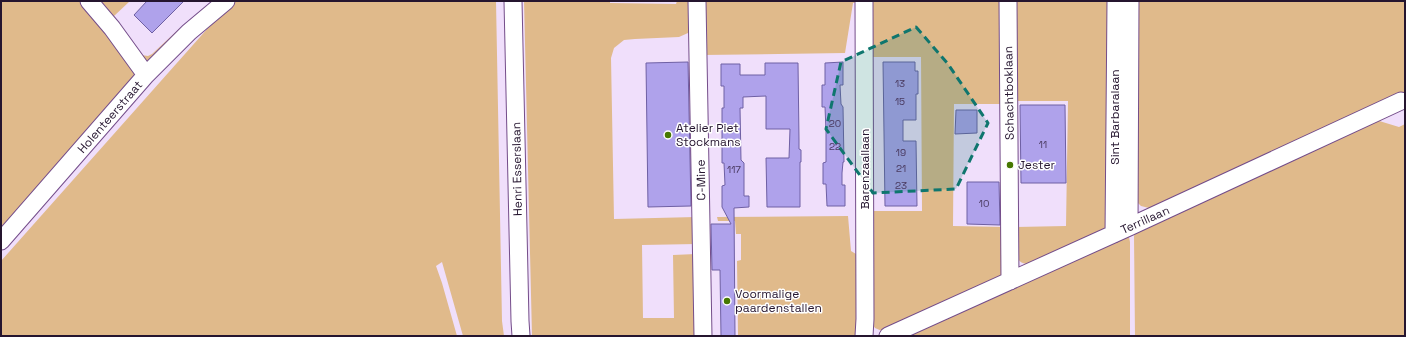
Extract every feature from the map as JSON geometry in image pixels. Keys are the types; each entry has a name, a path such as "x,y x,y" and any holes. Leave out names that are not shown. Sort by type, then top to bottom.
{"street":[{"path":"89,1 112,28 146,75"},
{"name":"Holenteerstraat","path":"1,241 146,75 189,32 226,1"},
{"name":"Henri Esserslaan","path":"514,1 521,336"},
{"name":"C-Mine","path":"697,1 702,336"},
{"name":"Barenzaallaan","path":"864,1 864,336"},
{"name":"Schachtboklaan","path":"1008,1 1010,255 1016,278"},
{"name":"Sint Barbaralaan","path":"1116,1 1122,230"},
{"name":"Sint Barbaralaan","path":"1122,230 1130,1"},
{"name":"Terrillaan","path":"888,336 1401,101"},
{"path":"865,319 875,336"}],"highlighted area":[{"path":"916,27 948,64 988,123 956,189 873,193 826,129 841,62"}],"shaded area":[{"path":"1,1 86,1 137,75 1,230"},
{"path":"92,1 130,1 113,17 141,55 148,56 152,54 179,29 183,34 152,61 146,61"},
{"path":"232,1 496,1 502,321 504,336 463,336 442,262 436,266 457,336 1,336 1,261"},
{"path":"524,1 610,1 610,3 676,4 677,1 691,1 691,27 688,33 679,37 624,40 614,48 611,58 614,219 696,217 696,244 642,245 643,318 674,318 673,255 696,254 698,336 532,336"},
{"path":"701,1 860,2 853,3 845,53 702,55"},
{"path":"868,1 1004,1 1004,104 954,104 953,226 1005,227 1002,277 882,331 875,328 869,320 873,211 922,211 921,57 872,57"},
{"path":"1013,1 1112,1 1112,216 1105,232 1031,264 1024,264 1017,257 1015,246 1016,227 1066,226 1068,101 1013,101"},
{"path":"1132,1 1405,1 1405,92 1149,208 1141,206 1134,199"},
{"path":"1376,120 1399,127 1405,124 1405,336 1135,336 1134,236 1136,231"},
{"path":"848,216 851,251 861,257 861,336 738,336 737,261 741,260 741,234 736,234 735,221 718,221 717,217"},
{"path":"1124,235 1129,237 1130,242 1130,336 903,336"}],"building":[{"path":"147,1 184,1 152,33 134,15"},
{"name":"Atelier Piet Stockmans","path":"688,62 691,206 648,207 646,63"},
{"path":"843,62 843,85 840,85 841,104 843,107 844,162 842,185 845,185 845,206 827,206 826,184 823,184 823,163 826,162 826,131 825,107 822,107 822,85 825,85 825,63"},
{"path":"883,62 915,62 915,71 918,71 916,120 903,120 903,141 916,141 917,206 885,206"},
{"path":"765,63 798,63 799,149 801,150 800,207 767,207 766,158 789,158 790,129 766,129 766,96 743,97 743,108 740,108 741,160 744,163 744,196 749,196 749,207 734,208 735,336 721,336 720,270 712,270 711,224 731,224 722,207 722,186 725,185 724,163 722,163 722,108 724,108 724,86 721,86 721,64 740,64 740,75 765,75"},
{"name":"Jester","path":"1020,105 1065,105 1066,183 1021,183"},
{"path":"956,110 977,110 977,133 955,134"},
{"path":"967,182 999,182 1000,225 967,224"}],"place":[{"name":"Atelier Piet Stockmans","path":"668,135"},
{"name":"Jester","path":"1010,165"},
{"name":"Voormalige paardenstallen","path":"727,301"}]}
